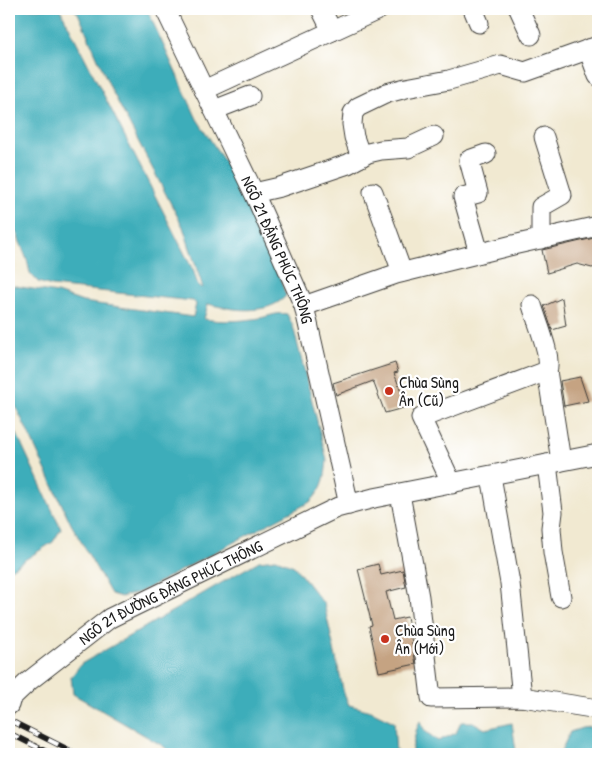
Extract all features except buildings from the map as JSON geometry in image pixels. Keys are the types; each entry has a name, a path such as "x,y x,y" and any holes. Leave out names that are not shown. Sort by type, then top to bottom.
{"street":[{"name":"NGÕ 21 ĐẶNG PHÚC THÔNG","path":"165,9 254,193 304,306 349,505"},
{"path":"321,9 332,31"},
{"path":"204,90 380,9"},
{"path":"518,9 531,35"},
{"path":"361,157 354,137 353,113 358,106 387,94 406,88 449,80 501,65 525,72 593,48 598,76"},
{"path":"214,110 250,96"},
{"path":"254,193 280,187 348,164 368,153 408,148 434,136"},
{"path":"542,239 541,208 562,195 544,137"},
{"path":"479,253 463,197 478,193 469,160 486,154"},
{"path":"373,192 402,272"},
{"path":"304,306 402,272 598,226"},
{"path":"532,305 548,357 549,367 547,371 554,463 551,528 561,597"},
{"path":"452,484 421,418 547,371"},
{"name":"NGÕ 21 ĐƯỜNG ĐẶNG PHÚC THÔNG","path":"9,704 11,698 29,681 110,618 336,508 598,454"},
{"path":"490,476 510,583 522,697"},
{"path":"400,494 419,598 431,698 522,697 598,709"}],"water":[{"path":"9,9 60,9 194,272 198,286 203,288 183,227 111,89 78,13 73,9 147,9 197,119 230,170 269,246 286,296 269,307 259,309 238,309 208,304 204,319 218,321 239,320 287,314 293,326 327,460 323,482 310,502 140,592 121,597 111,594 71,524 9,392 9,285 57,293 83,302 193,317 196,304 193,301 52,286 38,282 30,273 27,260 9,214"},
{"path":"9,417 61,529 53,542 9,570"},
{"path":"276,559 294,566 324,604 344,694 349,705 371,711 394,722 396,754 173,754 163,746 73,694 71,677 81,664 259,561"},
{"path":"420,721 425,731 438,741 456,733 461,722 473,722 485,729 512,723 518,754 411,754"},
{"path":"598,726 598,754 555,754 561,751 570,732"}],"railway":[{"path":"9,720 77,754"},
{"path":"9,733 51,754"}],"place":[{"name":"Chùa Sùng Ân (Cũ)","path":"389,391"},
{"name":"Chùa Sùng Ân (Mới)","path":"385,639"}]}
